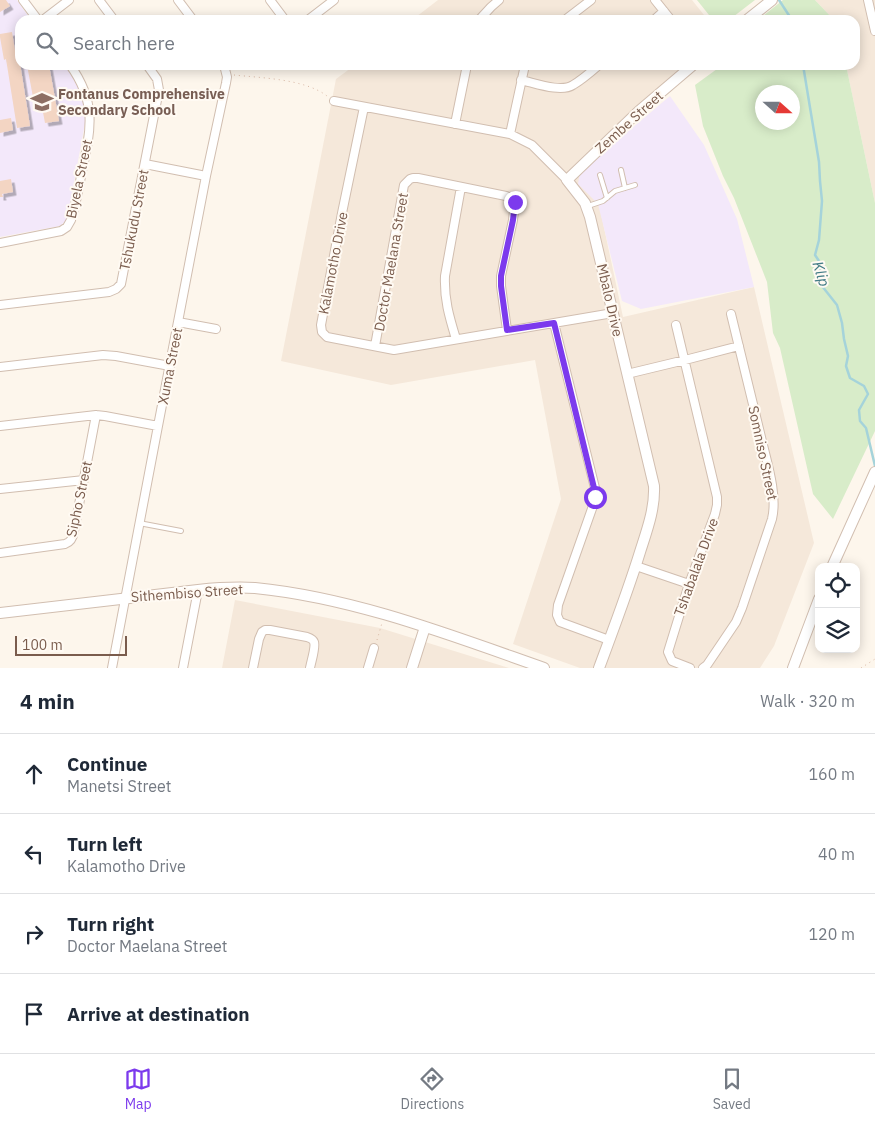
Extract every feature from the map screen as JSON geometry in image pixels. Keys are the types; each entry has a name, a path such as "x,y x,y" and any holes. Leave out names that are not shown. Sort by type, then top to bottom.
{"street":[{"path":"23,0 34,15"},
{"path":"50,15 69,0"},
{"path":"99,0 110,15"},
{"path":"178,0 189,15"},
{"path":"270,0 281,15"},
{"path":"314,15 334,0"},
{"path":"484,15 499,0"},
{"path":"572,15 591,0"},
{"path":"655,0 667,15"},
{"path":"753,15 772,0"},
{"path":"868,0 873,8 875,31"},
{"path":"660,15 664,11"},
{"name":"Biyela Street","path":"0,243 61,231 67,227 71,220 90,123 86,94 82,82 74,70"},
{"name":"Tshukudu Street","path":"0,305 109,292 118,288 123,279 159,90 158,82 150,70"},
{"name":"Xuma Street","path":"112,668 206,176 226,83 225,70"},
{"path":"455,124 466,70"},
{"path":"510,134 524,70"},
{"path":"521,80 566,88 573,86 593,70"},
{"name":"Zembe Street","path":"567,180 639,111 687,70"},
{"name":"Mbalo Drive","path":"334,101 510,134 532,145 567,180 585,203 590,217 654,486 655,499 652,516 636,566 599,668"},
{"name":"Kalamotho Drive","path":"364,107 321,328 324,335 331,339 394,350 613,313"},
{"path":"144,164 206,176"},
{"name":"Doctor Maelana Street","path":"375,346 404,185 413,178 506,196 514,200 516,204 501,276 507,330"},
{"path":"456,339 446,304 444,288 462,187"},
{"name":"Somniso Street","path":"703,668 707,666 736,622 775,509 768,467 731,314"},
{"path":"178,322 216,329"},
{"path":"554,323 595,497 558,605 557,615 560,622 609,640"},
{"name":"Tshabalala Drive","path":"676,326 717,497 715,514 689,584 668,652 672,661 690,668"},
{"path":"627,374 739,346"},
{"path":"0,367 103,355 170,366"},
{"path":"0,426 96,415 158,426"},
{"name":"Sipho Street","path":"0,553 65,544 69,543 73,538 96,415"},
{"path":"834,563 875,472"},
{"path":"0,488 84,480"},
{"path":"636,566 689,584"},
{"name":"Sithembiso Street","path":"0,613 218,588 253,588 316,597 351,605 425,627 544,668"},
{"path":"182,668 198,590"},
{"path":"793,668 816,608"},
{"path":"412,668 425,627"},
{"path":"253,668 260,635 265,630 270,630 312,639 314,648 310,668"},
{"path":"368,668 374,648"}],"lane":[{"path":"621,170 625,188"},
{"path":"600,175 607,198"},
{"path":"586,206 603,201 615,191 635,185"},
{"path":"139,523 181,531"}],"path":[{"path":"226,74 272,78 298,84 324,94 334,101"},
{"path":"374,648 384,615"},
{"path":"861,668 875,659"}],"shaded area":[{"name":"Fontanus Comprehensive Secondary School","path":"0,0 17,0 28,15 15,15 15,70 69,70 80,86 86,118 67,220 60,226 0,237"},
{"path":"438,0 692,0 704,15 418,15"},
{"path":"815,0 875,0 875,203 847,70 860,70 860,15 829,15"},
{"path":"348,70 688,70 581,172 599,204 623,317 754,287 814,543 774,646 760,668 580,668 513,644 561,499 535,360 391,385 281,361 336,79"},
{"path":"670,96 704,145 737,219 754,287 641,309 622,301 598,204 578,184 580,172"},
{"path":"235,600 380,628 509,668 222,668"}],"green space":[{"path":"697,0 755,0 736,15 709,15"},
{"path":"783,0 815,0 829,15 764,15"},
{"path":"716,70 847,70 875,203 875,431 833,519 813,494 780,348 773,333 767,282 703,126 695,85"}],"building":[{"path":"0,0 6,0 10,6 0,12"},
{"path":"12,32 15,51 15,70 21,70 30,126 17,128 0,34"},
{"path":"28,70 50,70 59,121 45,123 42,107 35,108"},
{"path":"11,118 13,130 0,133 0,120"},
{"path":"11,179 13,192 2,194 3,197 0,197 0,181"}],"waterway":[{"name":"Klip","path":"779,0 789,15"},
{"name":"Klip","path":"804,70 819,162 822,201 819,240 815,255 819,261 822,286 837,305 848,356 846,366 850,378 864,386 868,394 859,410 860,421 866,428 875,466"}],"place":[{"name":"Fontanus Comprehensive Secondary School","path":"42,102"}],"route":[{"path":"515,202 501,276 507,330 554,323 595,497"}]}
